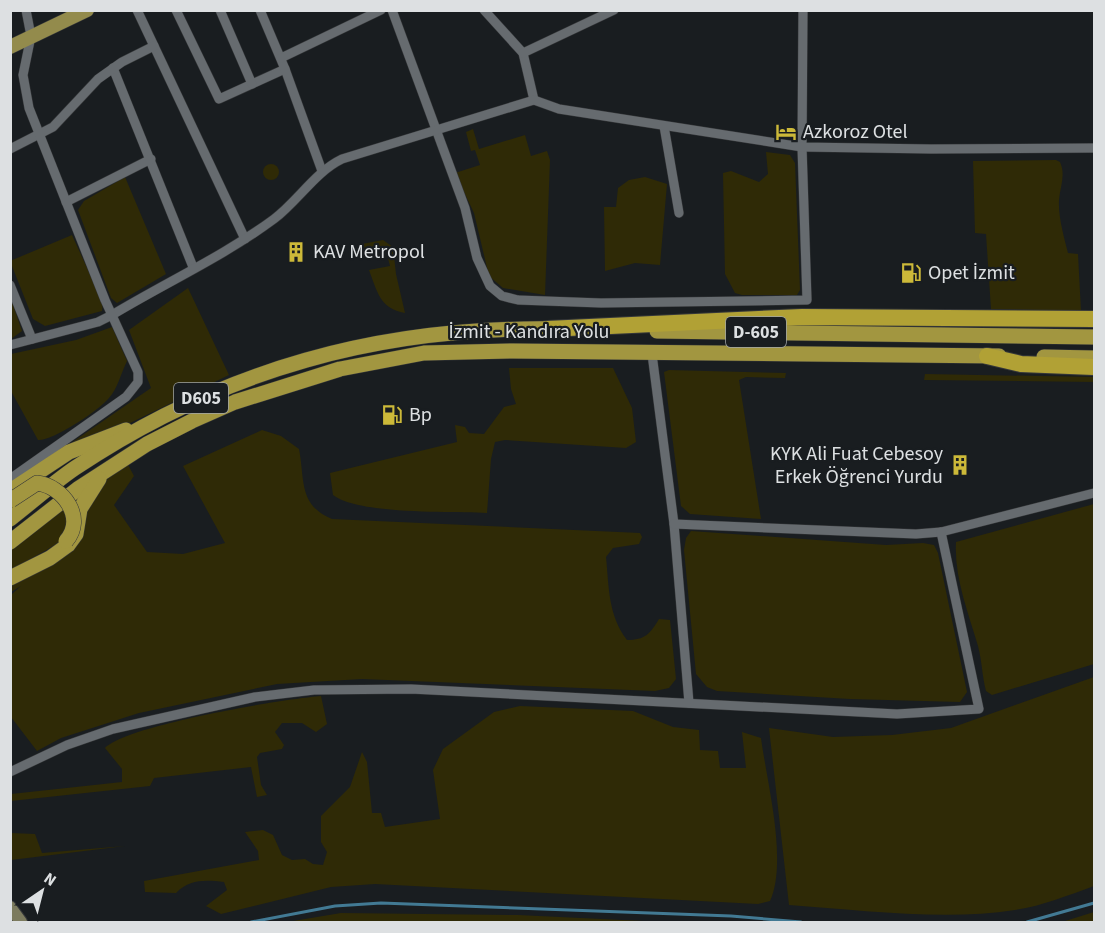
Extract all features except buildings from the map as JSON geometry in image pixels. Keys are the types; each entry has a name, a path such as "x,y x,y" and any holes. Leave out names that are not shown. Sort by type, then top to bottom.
{"highway":[{"path":"547,329 802,317 1095,319"},
{"name":"İzmit - Kandıra Yolu","path":"10,519 74,469 152,423 197,400 262,373 350,347 417,336 547,329 1095,337"},
{"name":"İzmit - Kandıra Yolu","path":"10,542 107,470 147,444 235,402 360,365 424,353 513,351 1095,358"},
{"path":"987,356 1021,364 1095,367"},
{"path":"10,491 69,452 101,438 152,423"},
{"path":"10,578 50,558 68,545 76,534 80,509 107,470"},
{"path":"10,573 50,553 66,541 74,525 72,510 53,488 37,483 11,500"}],"main road":[{"path":"10,47 87,10"},
{"path":"10,907 21,922"}],"street":[{"path":"10,479 135,390 138,382 138,372 112,315 29,108 23,75 31,36 27,10"},
{"path":"137,10 245,239"},
{"path":"176,10 219,99 285,69"},
{"path":"220,10 252,84"},
{"path":"260,10 281,58 322,171"},
{"path":"281,58 381,10"},
{"path":"392,10 465,208 484,275 490,286 501,296 518,300 601,303 807,300 801,147 803,10"},
{"path":"484,10 523,53 534,100"},
{"path":"523,53 614,10"},
{"path":"10,149 40,136 60,121 98,79 113,68 154,46"},
{"path":"113,68 193,267"},
{"path":"10,345 98,322 112,315 245,239 276,218 322,171 342,159 534,100 559,109 801,147 888,149 1095,147"},
{"path":"663,126 679,213"},
{"path":"66,202 151,159"},
{"path":"10,285 32,339"},
{"path":"652,354 674,524 689,703"},
{"path":"674,524 898,535 940,532 1095,493"},
{"path":"10,771 67,745 113,729 255,696 284,693 401,689 897,714 979,709 940,532"}],"shaded area":[{"path":"473,129 479,149 525,135 531,156 547,151 550,160 545,295 503,288 489,276 474,213 455,173 480,165 475,150 471,151 466,132"},
{"path":"766,152 790,155 795,163 800,290 797,295 735,293 725,274 723,173 731,171 759,182 768,174"},
{"path":"1056,160 1060,162 1063,172 1059,206 1063,233 1068,253 1078,254 1081,311 991,309 986,234 975,233 973,161"},
{"path":"268,164 274,164 279,172 277,178 268,180 263,175 263,169"},
{"path":"125,177 166,274 117,303 111,298 78,210 84,201"},
{"path":"645,177 667,184 660,265 635,263 605,271 604,207 616,207 618,188 629,180"},
{"path":"72,235 103,303 102,311 45,326 33,319 10,261"},
{"path":"383,240 393,247 396,274 405,313 390,308 385,303 377,292 369,270 390,266 385,247 362,251 362,244"},
{"path":"188,288 229,375 29,472 151,388 129,330"},
{"path":"10,296 22,331 11,339 10,339"},
{"path":"112,327 127,361 112,394 103,404 75,424 54,436 38,440 11,391 11,354 76,340"},
{"path":"509,368 613,368 632,408 636,442 626,448 505,440 495,442 491,459 487,513 384,509 363,506 333,495 330,473 457,442 455,425 465,427 469,433 484,434 504,407 516,404 511,389"},
{"path":"669,370 786,373 785,378 746,377 739,380 761,519 690,514 681,506 664,372"},
{"path":"925,374 1094,377 1094,382 924,380"},
{"path":"262,430 281,436 299,449 308,499 321,513 332,519 640,533 642,537 639,544 613,548 606,557 613,611 627,640 638,639 646,635 659,619 670,620 676,679 669,688 655,691 362,679 277,684 139,713 61,738 37,751 11,717 11,595 21,586 11,592 10,582 61,553 93,490 126,461 134,476 114,505 147,552 183,554 225,543 183,466"},
{"path":"65,504 70,518 59,543 11,570 11,547"},
{"path":"1094,504 1094,664 992,695 986,691 978,646 962,594 957,568 956,542"},
{"path":"691,531 886,545 923,543 934,545 938,553 967,692 960,702 850,699 717,691 707,687 696,674 684,550 686,538"},
{"path":"1094,677 1094,886 1035,906 960,915 789,905 769,728 833,737 892,735 951,728"},
{"path":"321,696 327,724 316,732 302,723 282,723 275,732 284,745 282,749 260,753 257,757 261,785 267,795 257,797 251,767 154,778 150,786 11,801 11,794 122,782 122,769 105,748 119,739 207,714"},
{"path":"520,706 633,711 673,727 699,730 700,750 718,751 720,768 746,768 742,732 761,738 777,844 775,884 770,901 758,904 375,884 331,887 221,914 206,906 227,890 224,882 192,883 176,893 145,892 144,881 259,860 258,851 245,832 263,830 273,835 282,855 292,860 305,859 313,864 323,865 327,852 321,842 321,816 350,787 362,752 367,762 372,813 381,813 385,827 440,819 433,770 443,749 494,712"},
{"path":"11,833 35,834 42,853 125,846 11,860"},
{"path":"1094,912 1094,922 1062,922"},
{"path":"341,913 518,915 664,922 287,922"}],"waterway":[{"path":"251,922 335,906 381,903 731,916 801,922"},
{"path":"1027,922 1094,903"}],"place":[{"name":"Azkoroz Otel","path":"786,132"},
{"name":"KAV Metropol","path":"296,252"},
{"name":"Opet İzmit","path":"911,273"},
{"name":"Bp","path":"392,415"},
{"name":"KYK Ali Fuat Cebesoy Erkek Öğrenci Yurdu","path":"960,465"}]}
